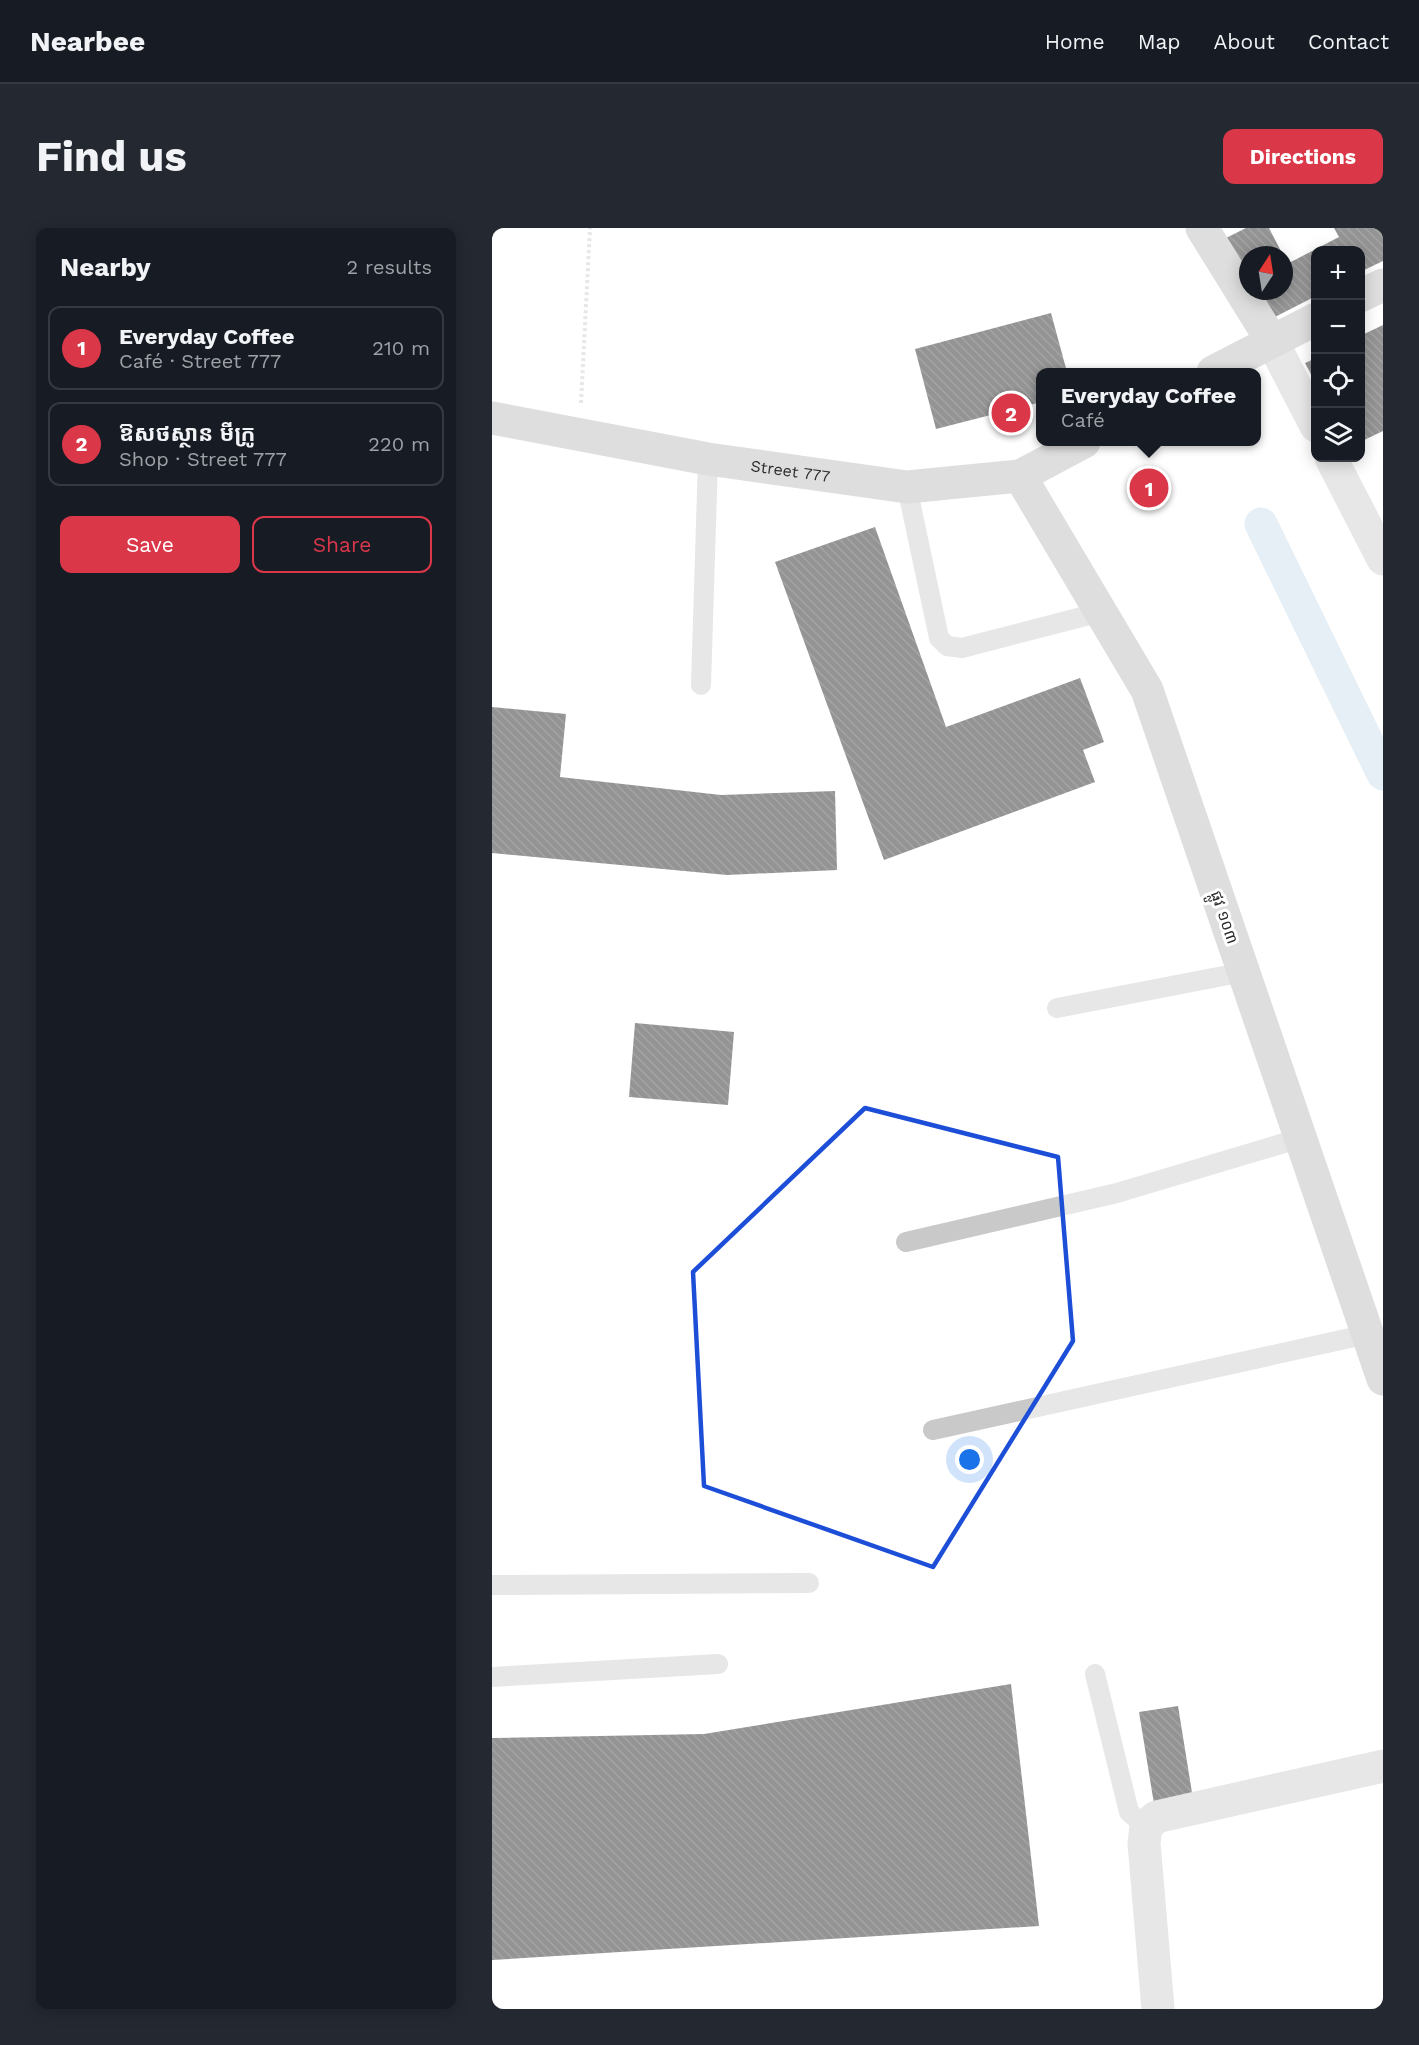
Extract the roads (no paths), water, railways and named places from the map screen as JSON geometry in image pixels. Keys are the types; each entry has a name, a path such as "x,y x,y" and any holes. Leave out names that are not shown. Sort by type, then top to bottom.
{"street":[{"path":"1202,228 1272,341 1311,416"},
{"path":"1365,294 1383,285"},
{"path":"1221,368 1311,322"},
{"name":"Street 777","path":"492,418 708,459 907,487 1020,476 1075,446"},
{"path":"1333,462 1383,559"},
{"name":"ផ្លូវ ១០៣","path":"1020,476 1147,690 1383,1379"},
{"path":"1158,2009 1144,1843 1146,1827 1156,1817 1383,1766"}],"lane":[{"path":"700,685 708,459"},
{"path":"907,487 939,638 947,646 962,648 1101,612"},
{"path":"1057,1008 1244,972"},
{"path":"906,1242 1117,1193 1301,1138"},
{"path":"933,1430 1368,1334"},
{"path":"492,1585 809,1583"},
{"path":"492,1677 718,1664"},
{"path":"1095,1674 1129,1812 1146,1827"}],"waterway":[{"path":"1261,524 1383,774"}],"place":[{"name":"ឱសថស្ថាន មីក្រូ","path":"1011,413"},
{"name":"Everyday Coffee","path":"1149,488"}]}
